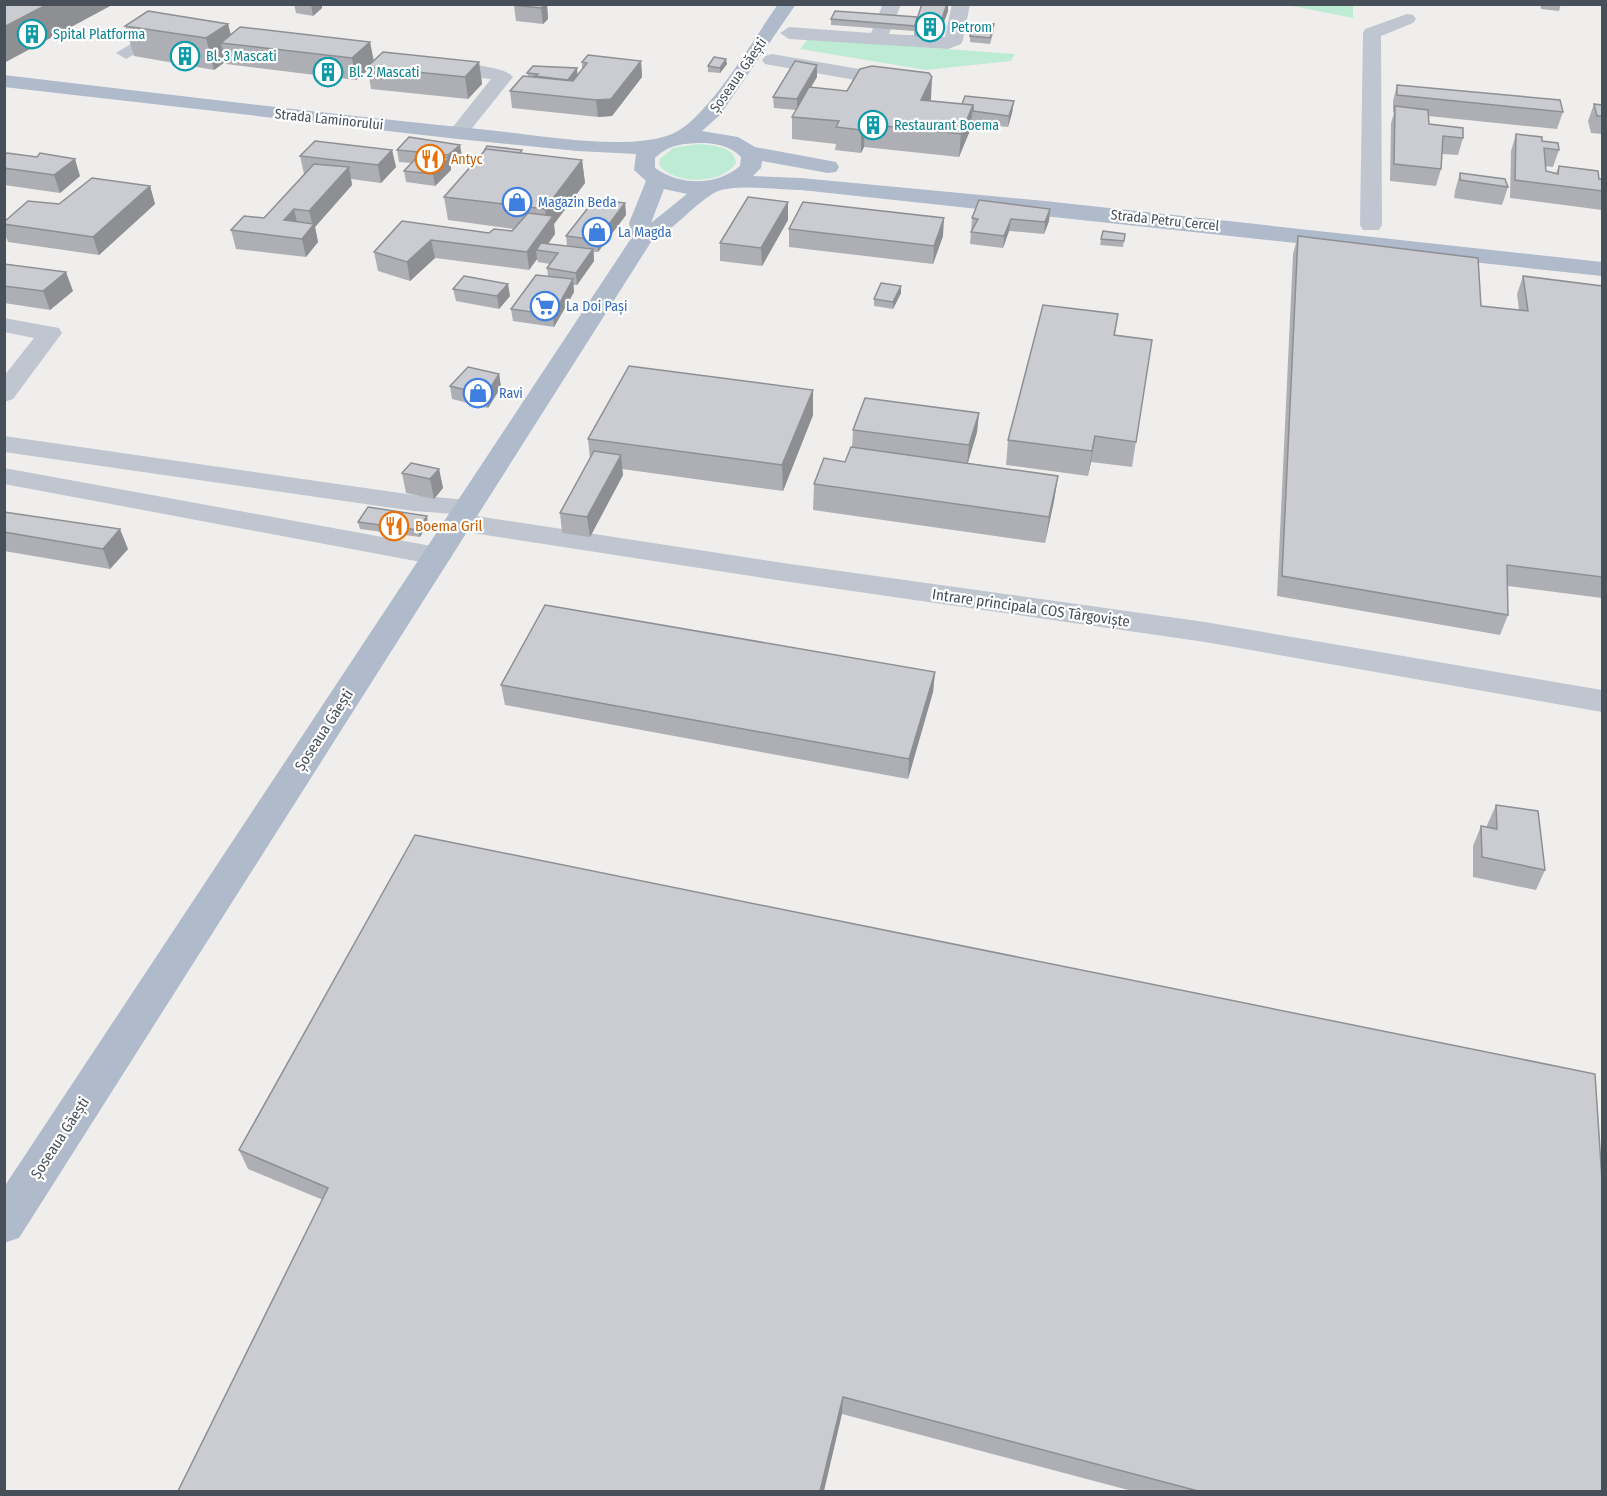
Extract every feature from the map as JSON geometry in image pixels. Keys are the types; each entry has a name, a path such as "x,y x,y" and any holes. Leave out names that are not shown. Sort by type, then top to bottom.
{"main road":[{"name":"Șoseaua Găești","path":"681,138 706,120 768,31 794,9"},
{"name":"Șoseaua Găești","path":"758,80 789,33 794,9"},
{"path":"768,31 789,33"},
{"name":"Strada Laminorului","path":"4,81 453,138 594,159 681,186 718,184"},
{"name":"Strada Laminorului","path":"4,92 453,138 653,148"},
{"name":"Șoseaua Găești","path":"737,123 744,148"},
{"path":"681,138 653,148 644,158 651,175 640,223 643,237 663,226 718,184 742,176 750,168 752,159 744,148"},
{"name":"Strada Petru Cercel","path":"681,138 714,138 796,163 1602,251"},
{"name":"Strada Petru Cercel","path":"718,184 837,187 1194,223 1602,269"},
{"name":"Șoseaua Găești","path":"4,1224 643,237"}],"lane":[{"path":"878,39 892,4"},
{"path":"789,33 948,43 954,40 962,4"},
{"path":"1371,225 1372,24 1407,18"},
{"path":"126,53 154,36 197,41"},
{"path":"771,60 832,79 919,84"},
{"path":"412,66 490,73 502,77 453,138"},
{"path":"4,325 50,333 4,394"},
{"name":"Intrare principala COS Târgoviște","path":"4,444 414,503 779,572 1205,632 1602,700"},
{"path":"4,476 437,556"}],"green space":[{"path":"1287,5 1353,5 1353,18"},
{"path":"808,39 1015,54 1011,61 926,70 800,49"},
{"path":"698,144 727,150 735,157 736,163 720,175 698,180 675,176 666,172 659,165 660,159 673,148"}],"building":[{"path":"4,4 48,4 4,27"},
{"path":"514,4 545,4 541,8"},
{"path":"922,4 947,4 939,27 915,25"},
{"path":"148,11 228,24 206,38 125,26"},
{"path":"835,11 917,17 915,26 831,19"},
{"path":"975,23 994,24 990,38 970,36"},
{"path":"240,27 370,42 352,58 221,43"},
{"path":"383,52 479,62 465,77 367,67"},
{"path":"588,55 641,61 611,99 596,100 510,91 523,76 573,81 587,63 582,62"},
{"path":"714,57 726,59 720,68 708,66"},
{"path":"795,61 817,65 797,99 773,97"},
{"path":"533,66 577,68 568,80 527,73"},
{"path":"872,66 929,73 932,77 921,100 973,105 961,134 865,124 861,130 836,127 839,121 792,117 809,87 847,91 860,69"},
{"path":"1397,85 1560,100 1563,112 1397,95"},
{"path":"965,96 1014,101 1009,116 973,111 973,105 962,104"},
{"path":"1594,104 1602,105 1602,116 1597,116"},
{"path":"1395,106 1428,110 1429,124 1463,128 1463,138 1443,136 1441,169 1394,164"},
{"path":"1516,134 1542,137 1542,141 1558,143 1559,150 1544,148 1546,171 1558,174 1559,166 1598,171 1599,179 1602,179 1602,191 1515,180"},
{"path":"409,137 460,145 448,155 397,150"},
{"path":"315,141 392,150 378,165 300,156"},
{"path":"487,146 522,150 520,153 486,149 484,151"},
{"path":"486,149 582,160 545,209 444,197"},
{"path":"7,153 37,157 40,153 75,159 54,175 4,168 4,155"},
{"path":"420,154 449,158 433,174 404,171"},
{"path":"314,164 349,167 309,211 294,209 284,220 314,224 302,239 231,230 244,216 264,218"},
{"path":"1460,173 1505,179 1508,187 1460,180"},
{"path":"92,178 150,186 93,237 4,224 28,201 59,204"},
{"path":"748,197 788,202 761,248 720,243"},
{"path":"595,199 625,203 597,240 566,236"},
{"path":"979,200 1050,209 1045,222 1011,219 1004,236 971,232 978,219 972,218"},
{"path":"803,202 944,218 934,246 789,229"},
{"path":"528,213 553,216 527,252 431,240 407,262 374,252 402,221 489,233 494,229 512,231"},
{"path":"1103,231 1125,234 1124,241 1101,239"},
{"path":"1298,236 1478,258 1481,306 1528,311 1523,276 1602,286 1602,577 1507,565 1508,615 1282,576"},
{"path":"541,243 593,249 576,273 547,268 558,253 536,250"},
{"path":"4,264 66,272 43,291 4,286"},
{"path":"536,275 573,279 553,315 511,309"},
{"path":"464,276 508,284 497,296 453,289"},
{"path":"881,283 901,286 893,302 874,299"},
{"path":"1043,305 1118,314 1114,335 1152,340 1136,442 1095,436 1092,451 1008,440"},
{"path":"629,366 813,390 782,465 588,439"},
{"path":"468,367 499,374 486,395 450,386"},
{"path":"865,398 979,413 969,445 853,430"},
{"path":"851,447 1058,476 1049,517 814,484 824,458 845,462"},
{"path":"594,451 621,455 587,517 560,513"},
{"path":"411,463 439,469 430,479 402,473"},
{"path":"368,507 427,516 418,530 358,522"},
{"path":"4,512 120,529 103,549 4,532"},
{"path":"545,605 935,672 909,759 501,685"},
{"path":"1496,805 1538,811 1545,870 1482,857 1481,826 1497,829"},
{"path":"415,835 1595,1074 1602,1180 1602,1491 1198,1491 843,1397 820,1491 178,1491 328,1188 239,1150"}],"place":[{"name":"Petrom","path":"930,27"},
{"name":"Spital Platforma","path":"32,34"},
{"name":"Bl. 3 Mascati","path":"185,56"},
{"name":"Bl. 2 Mascati","path":"328,72"},
{"name":"Restaurant Boema","path":"873,125"},
{"name":"Antyc","path":"430,159"},
{"name":"Magazin Beda","path":"517,202"},
{"name":"La Magda","path":"597,232"},
{"name":"La Doi Pași","path":"545,306"},
{"name":"Ravi","path":"478,393"},
{"name":"Boema Gril","path":"394,526"}]}
